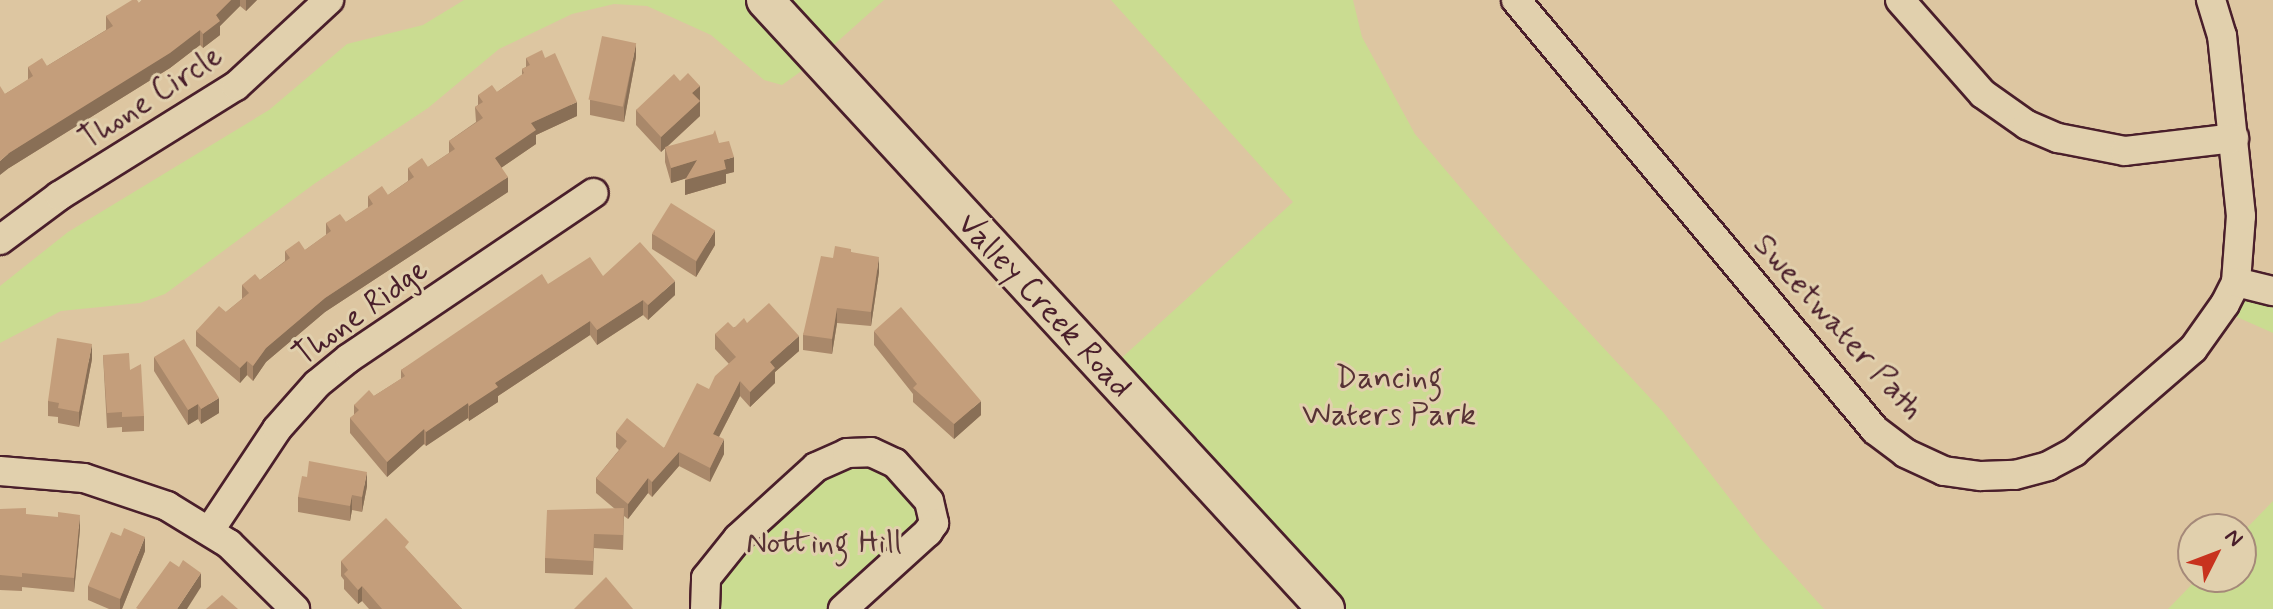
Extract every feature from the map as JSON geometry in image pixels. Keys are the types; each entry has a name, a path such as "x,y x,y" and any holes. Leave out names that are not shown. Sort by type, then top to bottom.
{"main road":[{"name":"Valley Creek Road","path":"765,0 1326,609"}],"street":[{"name":"Thone Circle","path":"0,240 59,196 236,86 329,0"},
{"name":"Sweetwater Path","path":"1516,0 1875,430 1905,453 1944,471 1981,476 2015,475 2048,466 2074,452 2193,349 2211,326 2236,282 2241,216 2222,36 2211,0"},
{"path":"1900,0 1983,94 2007,113 2048,134 2090,147 2125,151 2234,138"},
{"name":"Thone Ridge","path":"210,530 277,429 325,377 594,193"},
{"path":"2236,282 2273,291"},
{"path":"705,609 706,578 738,538 816,467 847,453 871,452 895,463 929,501 934,523 928,532 843,609"},
{"path":"0,471 44,473 108,484 167,506 210,530 248,560 295,609"}],"green space":[{"path":"464,0 884,0 818,59 782,85 764,80 711,35 647,6 614,4 572,14 499,49 428,108 314,184 165,294 140,303 61,311 0,343 0,286 68,232 269,110 347,44 423,25"},
{"name":"Dancing Waters Park","path":"1111,0 1353,0 1362,37 1415,134 1520,258 1663,412 1760,538 1824,609 1326,609 1105,373 1293,202"},
{"path":"2236,282 2273,291 2273,333 2221,310"},
{"name":"Notting Hill","path":"860,452 932,507 843,609 705,609 722,553"},
{"path":"2273,501 2273,609 2168,609 2184,593 2257,593 2257,518"}],"building":[{"path":"132,0 139,3 142,0 231,0 216,15 220,21 203,34 200,30 170,53 0,161 0,86 5,94 33,76 28,67 42,58 47,66 113,26 106,16"},
{"path":"602,36 636,43 623,107 588,100"},
{"path":"542,50 545,58 555,53 577,102 531,123 536,130 495,158 508,177 325,298 266,348 253,366 247,361 240,368 196,331 219,306 226,312 249,293 242,285 255,274 260,280 290,258 285,251 299,241 305,250 331,231 326,223 340,214 346,222 373,204 368,196 382,186 388,195 414,177 408,168 422,158 428,167 455,149 449,141 483,118 475,107 483,102 478,95 492,85 497,92 524,73 522,69 530,65 526,58"},
{"path":"688,73 700,86 692,93 700,101 661,137 636,110 674,74 680,81"},
{"path":"715,130 719,143 729,141 734,157 724,160 726,169 685,180 697,160 671,168 665,147 713,134"},
{"path":"671,203 715,231 696,261 652,234"},
{"path":"640,242 675,281 648,305 643,300 597,330 590,321 495,383 498,387 469,406 468,403 426,432 424,429 387,462 350,418 359,410 354,405 369,390 374,396 405,376 401,370 542,274 548,284 590,257 603,276"},
{"path":"835,246 879,257 871,312 837,308 832,339 803,335 821,256 833,258"},
{"path":"769,303 799,336 770,362 775,368 750,392 740,381 713,434 724,439 710,468 679,452 652,482 648,478 628,504 596,478 627,441 616,432 627,418 664,448 697,383 709,389 715,376 736,357 715,334 728,322 734,328 744,318 747,323"},
{"path":"901,307 981,401 954,424 913,388 917,384 874,331"},
{"path":"57,338 92,344 79,412 58,408 59,403 48,401"},
{"path":"184,339 219,398 201,409 198,404 188,410 154,357"},
{"path":"129,353 130,370 141,364 144,416 122,417 122,412 107,413 103,355"},
{"path":"309,461 367,472 362,497 352,495 350,506 298,497 302,476 307,477"},
{"path":"26,508 26,514 58,517 58,512 80,515 74,578 22,573 22,577 0,575 0,509"},
{"path":"624,508 623,535 594,534 593,561 545,558 547,510"},
{"path":"386,518 409,542 405,547 462,609 382,609 362,586 358,590 344,574 348,570 341,561"},
{"path":"124,528 145,537 120,599 88,586 111,532 121,536"},
{"path":"183,560 201,573 177,609 136,608 170,561 179,567"},
{"path":"606,577 633,609 574,609"},
{"path":"222,595 238,609 206,609"}]}
